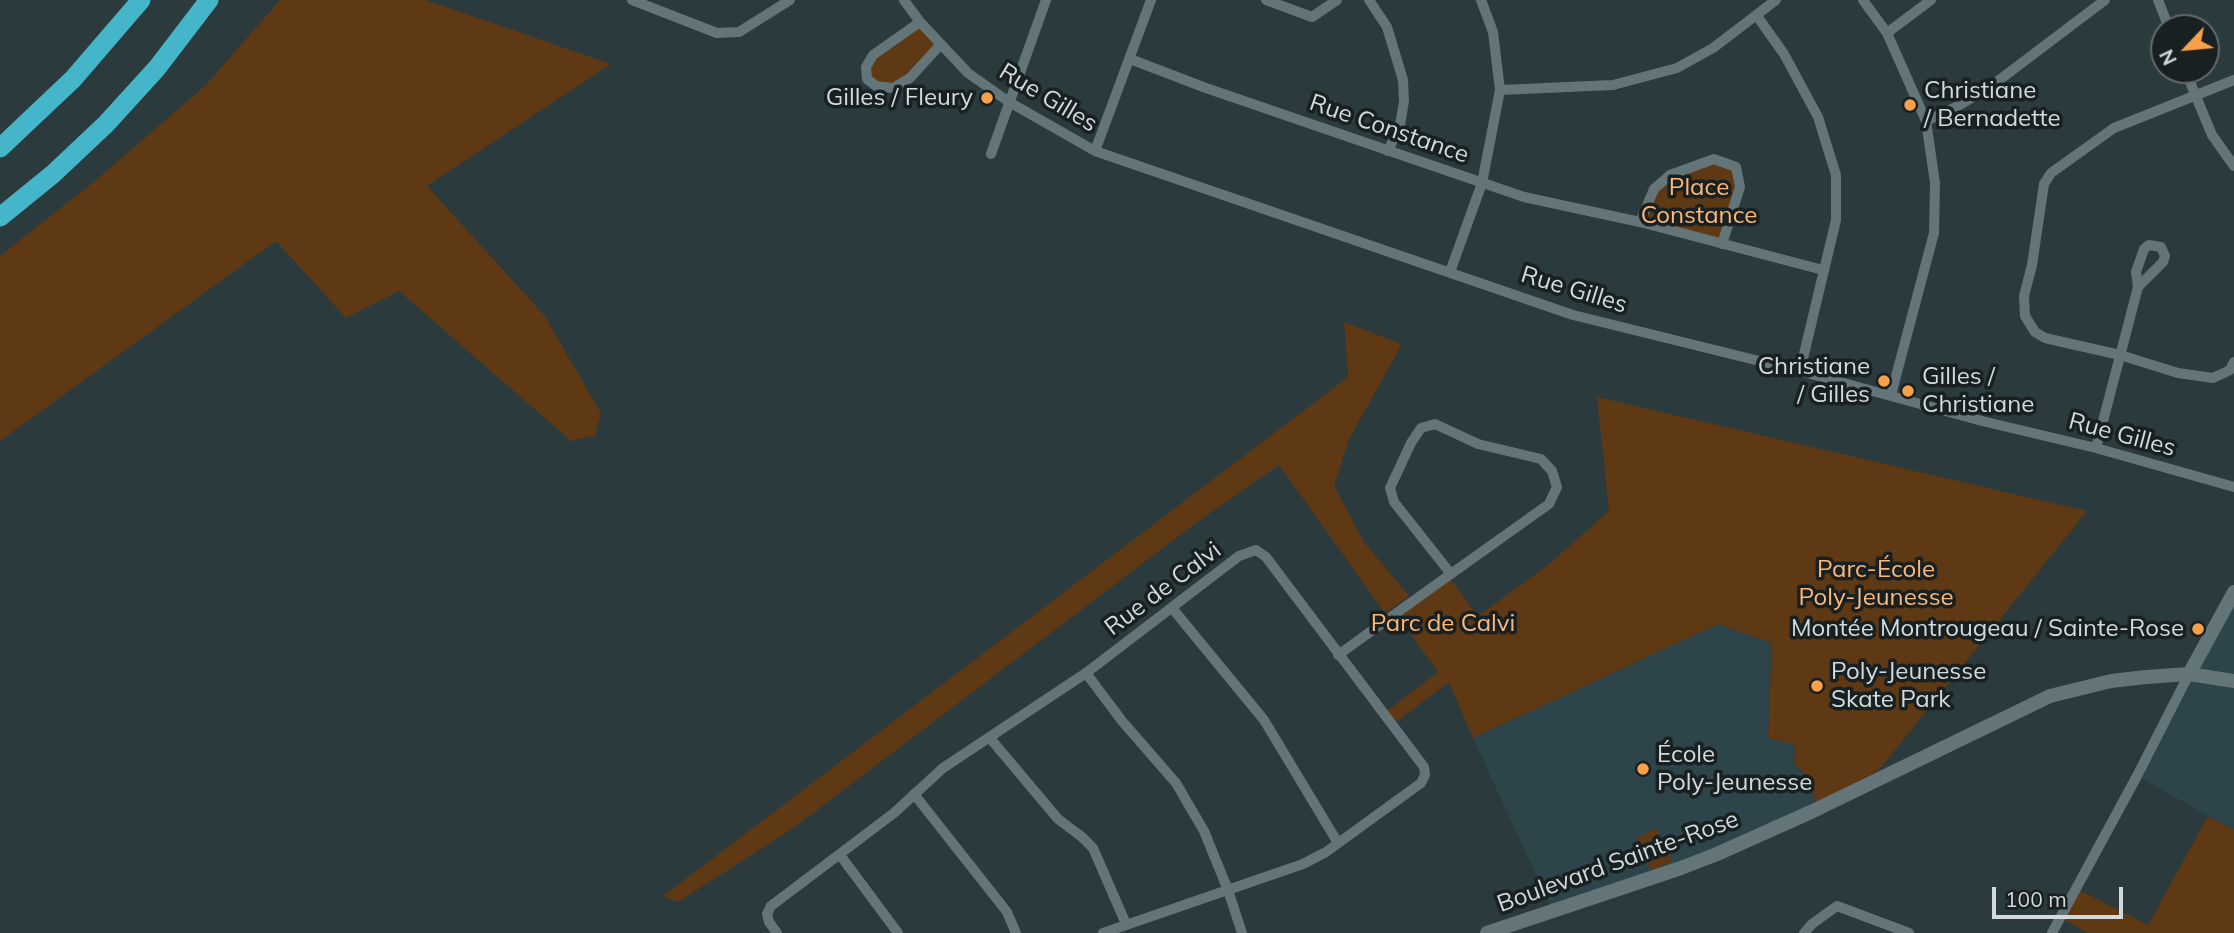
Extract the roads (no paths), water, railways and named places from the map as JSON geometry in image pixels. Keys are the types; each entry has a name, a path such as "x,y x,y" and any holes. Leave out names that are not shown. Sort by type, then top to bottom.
{"highway":[{"path":"0,148 66,87 141,0"},
{"path":"0,217 66,162 118,111 157,68 209,0"}],"street":[{"path":"632,0 717,33 739,32 790,0"},
{"name":"Rue Gilles","path":"904,0 920,22 968,74 1009,102 1095,151 1573,315 2096,448 2234,487"},
{"path":"991,154 1046,0"},
{"path":"1095,151 1152,0"},
{"path":"1266,0 1312,17 1338,0"},
{"path":"1368,0 1387,27 1403,80 1404,101 1400,125 1388,151"},
{"path":"1450,272 1482,183 1500,90 1493,32 1481,0"},
{"path":"1500,90 1614,85 1677,68 1713,48 1776,0"},
{"path":"1863,0 1888,33 1926,121 1935,183 1934,233 1891,395"},
{"path":"1888,33 1931,0"},
{"path":"1926,121 1990,87 2105,0"},
{"path":"1757,16 1784,54 1818,117 1836,175 1836,220 1800,371"},
{"path":"920,22 873,55 866,67 867,79 876,86 893,88 911,78 941,44"},
{"name":"Rue Constance","path":"1130,59 1206,88 1524,197 1640,222 1823,270"},
{"path":"2234,80 2114,128 2051,173 2044,184 2032,264 2024,296 2025,316 2035,332 2045,338 2120,355 2178,373 2213,378 2230,370 2234,362"},
{"path":"2191,84 2212,135 2234,166"},
{"path":"1640,222 1654,190 1670,175 1714,159 1736,167 1740,187 1722,244"},
{"path":"2096,448 2138,288"},
{"path":"1338,655 1451,574 1549,503 1558,488 1552,471 1541,459 1478,444 1434,424 1421,428 1390,488 1394,502 1451,574"},
{"name":"Rue de Calvi","path":"777,933 767,914 771,906 894,813 960,755 1086,673 1239,556 1256,550 1266,557 1424,767 1425,775 1421,783 1338,843 1303,864 1103,933"},
{"path":"2052,933 2234,592"},
{"path":"1172,608 1264,720 1338,843"},
{"path":"1086,673 1176,783 1204,831 1242,933"},
{"name":"Boulevard Sainte-Rose","path":"1487,933 1681,869 1717,854 1813,811 2050,696 2111,681 2189,674 2234,681"},
{"path":"989,737 1058,818 1093,848 1126,924"},
{"path":"914,794 1007,912 1016,933"},
{"path":"840,855 898,933"},
{"path":"1804,933 1837,906 1907,933"}],"place":[{"name":"Gilles / Fleury","path":"987,98"},
{"name":"Christiane / Bernadette","path":"1910,105"},
{"name":"Christiane / Gilles","path":"1884,381"},
{"name":"Gilles / Christiane","path":"1908,391"},
{"name":"Montée Montrougeau / Sainte-Rose","path":"2198,629"},
{"name":"Poly-Jeunesse Skate Park","path":"1817,686"},
{"name":"École Poly-Jeunesse","path":"1643,769"}],"park label":[{"name":"Place Constance","path":"1699,202"},
{"name":"Parc-École Poly-Jeunesse","path":"1876,584"},
{"name":"Parc de Calvi","path":"1443,624"}]}
